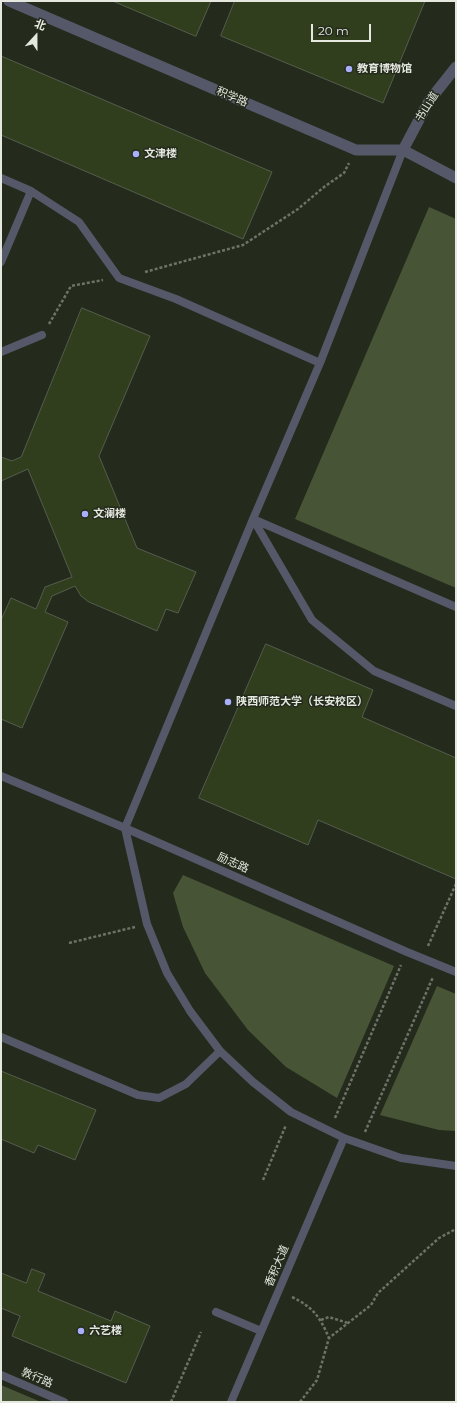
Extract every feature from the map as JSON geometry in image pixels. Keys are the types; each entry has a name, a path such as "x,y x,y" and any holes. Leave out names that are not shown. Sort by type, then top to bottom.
{"street":[{"name":"积学路","path":"9,1 356,150 403,150 456,178"},
{"name":"书山道","path":"403,150 429,101 456,67"}],"lane":[{"path":"403,150 320,363 253,519 125,828 147,924 167,973 190,1011 220,1051 253,1082 291,1112 329,1131 359,1145 400,1158 456,1166"},
{"path":"1,178 31,191 79,222 119,278 176,299 320,363"},
{"path":"1,262 31,191"},
{"path":"1,352 42,335"},
{"path":"253,519 456,607"},
{"path":"253,519 312,620 374,671 456,706"},
{"name":"励志路","path":"1,776 125,828 407,952 423,957 456,972"},
{"path":"1,1037 138,1096 159,1098 186,1084 220,1051"},
{"name":"香积大道","path":"231,1402 344,1138"},
{"path":"216,1312 262,1330"},
{"name":"敦行路","path":"1,1375 64,1402"}],"path":[{"path":"42,335 71,286 159,270 243,245 298,209 324,187 344,173 356,150"},
{"path":"423,957 456,884"},
{"path":"69,943 147,924"},
{"path":"329,1131 407,952"},
{"path":"359,1145 438,964"},
{"path":"263,1180 291,1112"},
{"path":"300,1402 317,1380 329,1338 371,1305 378,1293 439,1238 456,1229"},
{"path":"279,1291 304,1303 321,1320 329,1338"},
{"path":"321,1320 329,1317 348,1323"},
{"path":"171,1402 201,1332"}],"green space":[{"path":"429,207 456,219 456,588 295,519"},
{"path":"183,875 394,966 337,1098 286,1067 248,1030 205,973 183,927 173,893"},
{"path":"437,986 456,994 456,1131 439,1130 380,1115"},
{"path":"1,1385 41,1402 1,1402"}],"building":[{"path":"113,1 211,1 196,36"},
{"name":"教育博物馆","path":"235,1 425,1 383,103 221,36"},
{"name":"文津楼","path":"1,56 272,172 243,239 1,135"},
{"name":"文澜楼","path":"82,308 150,336 99,456 137,548 196,572 178,613 166,609 157,631 89,602 81,596 75,586 52,596 45,612 68,622 22,728 1,719 1,620 11,598 36,609 45,587 72,577 28,469 1,481 1,457 12,461 21,457"},
{"path":"266,644 373,690 362,717 456,758 456,879 318,820 308,845 199,798"},
{"path":"1,1071 96,1110 75,1160 38,1145 34,1153 1,1139"},
{"name":"六艺楼","path":"32,1269 45,1274 38,1291 111,1321 115,1311 150,1326 126,1383 12,1336 20,1316 1,1308 1,1273 26,1283"}],"place":[{"name":"教育博物馆","path":"349,69"},
{"name":"文津楼","path":"136,154"},
{"name":"文澜楼","path":"85,514"},
{"name":"陕西师范大学（长安校区）","path":"228,702"},
{"name":"六艺楼","path":"81,1331"}]}
